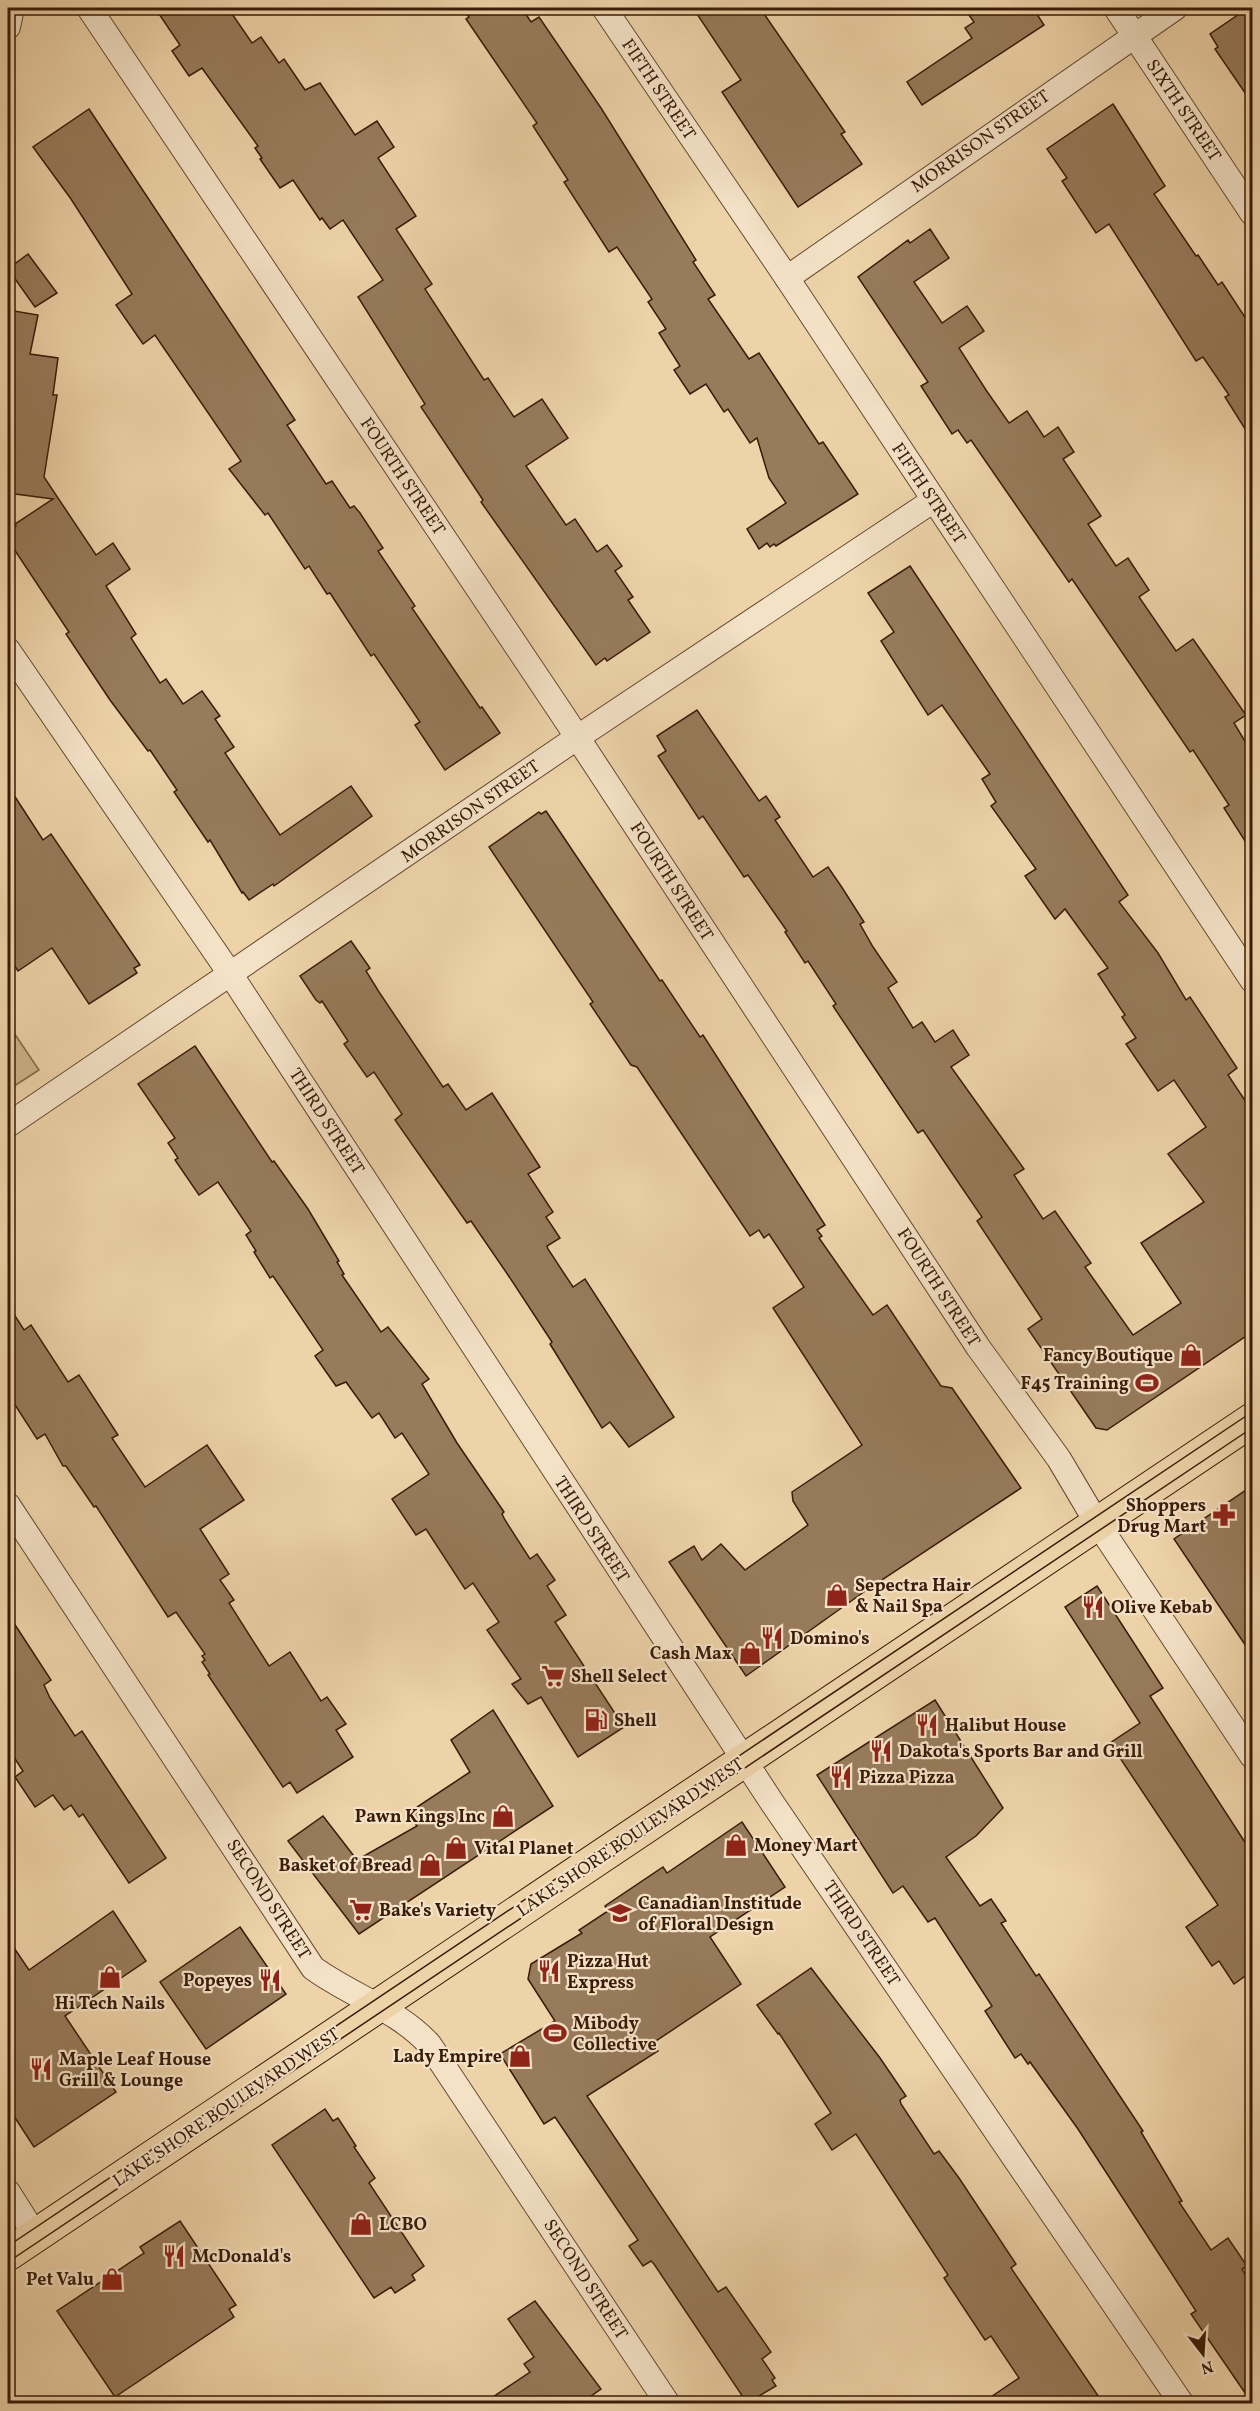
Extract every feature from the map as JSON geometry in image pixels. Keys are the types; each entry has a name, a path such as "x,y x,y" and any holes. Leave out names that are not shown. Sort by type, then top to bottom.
{"main road":[{"name":"LAKE SHORE BOULEVARD WEST","path":"8,2254 1252,1420"}],"street":[{"path":"8,27 12,8"},
{"name":"FOURTH STREET","path":"89,8 578,737 978,1347 1059,1459 1097,1524 1252,1756"},
{"name":"FIFTH STREET","path":"604,8 787,278 1252,980"},
{"name":"SIXTH STREET","path":"1116,8 1252,213"},
{"name":"MORRISON STREET","path":"787,278 1134,34 1175,8"},
{"name":"MORRISON STREET","path":"8,1125 578,737 934,500"},
{"name":"THIRD STREET","path":"8,650 231,975 744,1760 1182,2403"},
{"name":"SECOND STREET","path":"8,1505 313,1968 420,2034 429,2044 668,2403"},
{"path":"8,2192 35,2235"}],"shaded area":[{"path":"8,1024 39,1070 8,1090"}],"building":[{"path":"155,8 228,8 252,43 261,37 279,63 284,59 305,90 320,83 355,135 377,121 394,147 378,158 416,216 396,229 432,284 425,289 484,380 488,378 514,417 542,399 568,438 526,466 566,525 575,519 597,552 607,545 622,566 615,571 633,597 628,600 650,632 607,661 605,658 596,665 481,502 483,500 421,407 425,404 358,297 383,280 343,220 330,229 322,218 320,220 293,180 280,188 260,159 262,158 255,148 258,146 202,68 189,76 172,51 180,45"},
{"path":"462,8 522,8 531,22 539,17 601,108 696,260 693,262 715,295 708,299 749,359 759,353 819,444 823,442 858,494 776,546 774,544 770,547 767,543 759,549 747,529 786,503 769,478 757,438 750,443 728,409 724,412 706,384 690,394 674,370 680,366 659,333 666,329 648,302 652,299 617,247 609,252 564,182 568,180 533,126 537,123 466,19 469,17"},
{"path":"693,8 760,8 845,132 841,134 862,164 798,207 722,92 741,80"},
{"path":"964,8 1033,8 1044,25 922,105 907,82 972,38 965,28 974,22"},
{"path":"1248,8 1252,8 1252,103 1215,49 1218,47 1210,34"},
{"path":"1113,104 1165,186 1154,194 1218,285 1222,282 1252,328 1252,440 1225,397 1229,395 1203,357 1196,361 1109,224 1096,233 1062,181 1067,178 1047,149"},
{"path":"89,109 295,420 287,425 326,484 332,481 350,508 354,506 360,513 383,548 378,551 415,606 412,608 480,708 482,707 500,733 445,770 415,725 420,722 374,654 371,656 330,593 327,594 309,566 305,569 268,513 265,515 229,469 241,461 155,335 143,344 116,305 132,294 71,199 33,147"},
{"path":"930,229 949,258 914,282 942,323 967,306 984,331 959,348 986,390 1009,423 1027,411 1044,437 1058,427 1074,452 1063,459 1101,516 1088,524 1116,566 1128,558 1149,590 1139,597 1176,651 1193,639 1246,715 1234,723 1252,753 1252,852 1224,808 1229,805 1193,750 1190,752 1072,579 1069,582 971,440 967,443 958,430 952,434 921,386 928,382 858,277 908,240 910,243"},
{"path":"28,254 57,293 35,307 8,269"},
{"path":"8,310 38,315 30,354 58,358 53,395 57,395 44,477 96,555 113,543 130,569 106,586 136,634 131,638 160,683 166,679 183,704 202,691 220,716 215,719 234,747 225,753 280,835 351,786 372,816 274,886 273,884 249,900 242,893 210,840 208,842 174,792 177,790 150,750 148,751 110,700 66,634 69,632 8,540 8,532 16,526 15,524 53,499 8,493"},
{"path":"910,566 1128,895 1119,902 1158,953 1186,1000 1190,997 1237,1068 1228,1075 1252,1111 1252,1332 1107,1430 1096,1428 1028,1329 1042,1319 977,1221 982,1217 923,1130 918,1133 833,1006 836,1004 808,961 805,963 785,932 787,931 748,875 744,877 703,816 699,819 658,756 666,751 657,736 697,710 759,801 766,796 780,817 775,820 813,877 828,867 841,886 864,922 860,924 873,947 897,982 888,988 913,1028 922,1022 935,1042 953,1030 969,1055 951,1067 1024,1169 1014,1175 1043,1219 1055,1211 1091,1263 1085,1267 1133,1335 1181,1303 1141,1243 1204,1202 1168,1154 1206,1127 1174,1080 1158,1091 1126,1044 1136,1038 1122,1017 1125,1015 1098,974 1108,968 1065,909 1055,919 1025,876 1036,869 991,806 996,802 982,779 990,774 942,705 928,715 881,641 894,632 868,593"},
{"path":"8,786 43,840 51,834 140,965 134,968 137,973 89,1004 52,948 18,971 8,956"},
{"path":"546,811 660,981 662,980 700,1037 703,1035 825,1225 817,1230 822,1236 819,1238 873,1315 887,1305 941,1386 952,1388 1021,1488 868,1589 746,1676 669,1562 694,1546 702,1560 721,1544 745,1570 808,1525 793,1501 792,1492 862,1445 773,1308 804,1287 769,1234 764,1238 759,1230 750,1236 637,1067 631,1065 590,1004 593,1002 489,847 539,812 541,814"},
{"path":"351,941 370,968 366,971 379,992 443,1087 448,1084 466,1110 492,1093 540,1167 528,1174 553,1212 546,1217 560,1238 547,1246 548,1249 573,1287 585,1279 674,1417 629,1447 610,1422 602,1428 550,1344 552,1342 508,1275 471,1221 467,1223 395,1120 402,1114 374,1072 367,1077 344,1044 348,1041 322,1001 320,1003 316,1000 300,976"},
{"path":"195,1046 272,1162 274,1161 308,1209 339,1261 337,1262 344,1274 342,1275 381,1332 388,1327 429,1379 422,1384 457,1443 504,1512 502,1514 505,1520 530,1559 537,1554 555,1580 547,1586 566,1615 555,1622 624,1727 578,1757 541,1697 528,1704 512,1684 521,1679 487,1630 499,1622 473,1583 465,1589 426,1529 416,1535 392,1499 429,1474 402,1433 395,1438 379,1413 372,1418 346,1382 336,1386 315,1356 323,1350 273,1276 270,1278 246,1235 251,1231 218,1182 199,1195 175,1160 178,1158 168,1143 175,1138 138,1084"},
{"path":"8,1305 24,1330 31,1325 68,1382 79,1375 118,1435 112,1438 145,1487 207,1445 244,1500 200,1529 229,1574 220,1580 234,1600 229,1603 269,1666 290,1652 321,1701 327,1697 346,1724 336,1730 353,1757 297,1793 290,1782 283,1787 208,1675 210,1674 202,1662 205,1660 202,1656 205,1654 176,1612 168,1617 96,1506 94,1507 66,1466 63,1466 45,1434 37,1439 8,1394"},
{"path":"1252,1486 1252,1655 1174,1539"},
{"path":"1097,1586 1163,1688 1150,1696 1252,1853 1252,1971 1234,1984 1219,1961 1212,1966 1186,1927 1218,1905 1110,1743 1140,1723 1065,1607"},
{"path":"8,1614 51,1680 44,1685 50,1698 75,1736 82,1731 166,1858 129,1883 83,1814 79,1817 71,1805 64,1810 53,1795 35,1807 15,1777 23,1771 8,1748"},
{"path":"935,1700 1003,1808 976,1836 946,1857 980,1906 991,1899 1006,1921 1001,1923 1036,1976 1039,1974 1143,2131 1141,2132 1182,2201 1179,2202 1211,2250 1228,2238 1247,2266 1242,2269 1252,2287 1252,2403 1191,2314 1196,2311 1078,2129 1030,2062 1028,2064 1021,2054 1015,2058 985,2011 992,2006 935,1918 928,1922 903,1886 893,1893 817,1775"},
{"path":"493,1710 553,1806 359,1934 288,1841 323,1816 357,1860 417,1826 408,1813 470,1772 451,1740"},
{"path":"742,1822 785,1887 710,1937 741,1984 653,2043 658,2051 587,2096 718,2292 726,2287 771,2352 762,2359 775,2378 772,2380 776,2386 747,2403 654,2264 651,2261 643,2266 629,2246 638,2240 555,2117 544,2124 500,2054 555,2021 528,1979 531,1964 582,1933 579,1930 608,1911 605,1906 663,1867 667,1873"},
{"path":"113,1911 146,1961 65,2016 116,2092 34,2147 8,2107 8,1939 29,1970"},
{"path":"240,1927 286,1994 206,2049 160,1982"},
{"path":"811,1968 906,2096 900,2100 901,2104 934,2154 939,2151 959,2178 1016,2264 1011,2268 1103,2403 982,2403 1019,2378 991,2336 985,2340 944,2278 948,2275 856,2134 832,2150 815,2124 831,2113 779,2033 757,2005"},
{"name":"LCBO","path":"325,2109 333,2121 338,2118 356,2146 354,2147 375,2178 369,2183 424,2266 412,2275 415,2280 395,2293 391,2287 374,2298 272,2145"},
{"path":"180,2221 236,2305 229,2309 234,2317 115,2397 57,2311 144,2253 140,2247"},
{"path":"535,2301 601,2389 581,2403 484,2403 530,2372 524,2364 534,2357 508,2319"}],"tram line":[{"path":"8,2246 1252,1412"},
{"path":"8,2262 1252,1428"}],"place":[{"name":"Fancy Boutique","path":"1191,1355"},
{"name":"F45 Training","path":"1147,1383"},
{"name":"Shoppers Drug Mart","path":"1224,1515"},
{"name":"Sepectra Hair & Nail Spa","path":"837,1595"},
{"name":"Olive Kebab","path":"1093,1607"},
{"name":"Domino's","path":"772,1638"},
{"name":"Cash Max","path":"750,1653"},
{"name":"Shell Select","path":"553,1676"},
{"name":"Shell","path":"596,1720"},
{"name":"Halibut House","path":"927,1725"},
{"name":"Dakota's Sports Bar and Grill","path":"881,1751"},
{"name":"Pizza Pizza","path":"841,1777"},
{"name":"Pawn Kings Inc","path":"503,1816"},
{"name":"Money Mart","path":"736,1845"},
{"name":"Vital Planet","path":"456,1848"},
{"name":"Basket of Bread","path":"430,1865"},
{"name":"Bake's Variety","path":"361,1910"},
{"name":"Canadian Institude of Floral Design","path":"620,1913"},
{"name":"Pizza Hut Express","path":"549,1971"},
{"name":"Hi Tech Nails","path":"110,1977"},
{"name":"Popeyes","path":"270,1980"},
{"name":"Mibody Collective","path":"555,2033"},
{"name":"Lady Empire","path":"520,2056"},
{"name":"Maple Leaf House Grill & Lounge","path":"41,2069"},
{"name":"LCBO","path":"361,2224"},
{"name":"McDonald's","path":"174,2256"},
{"name":"Pet Valu","path":"112,2279"}]}
